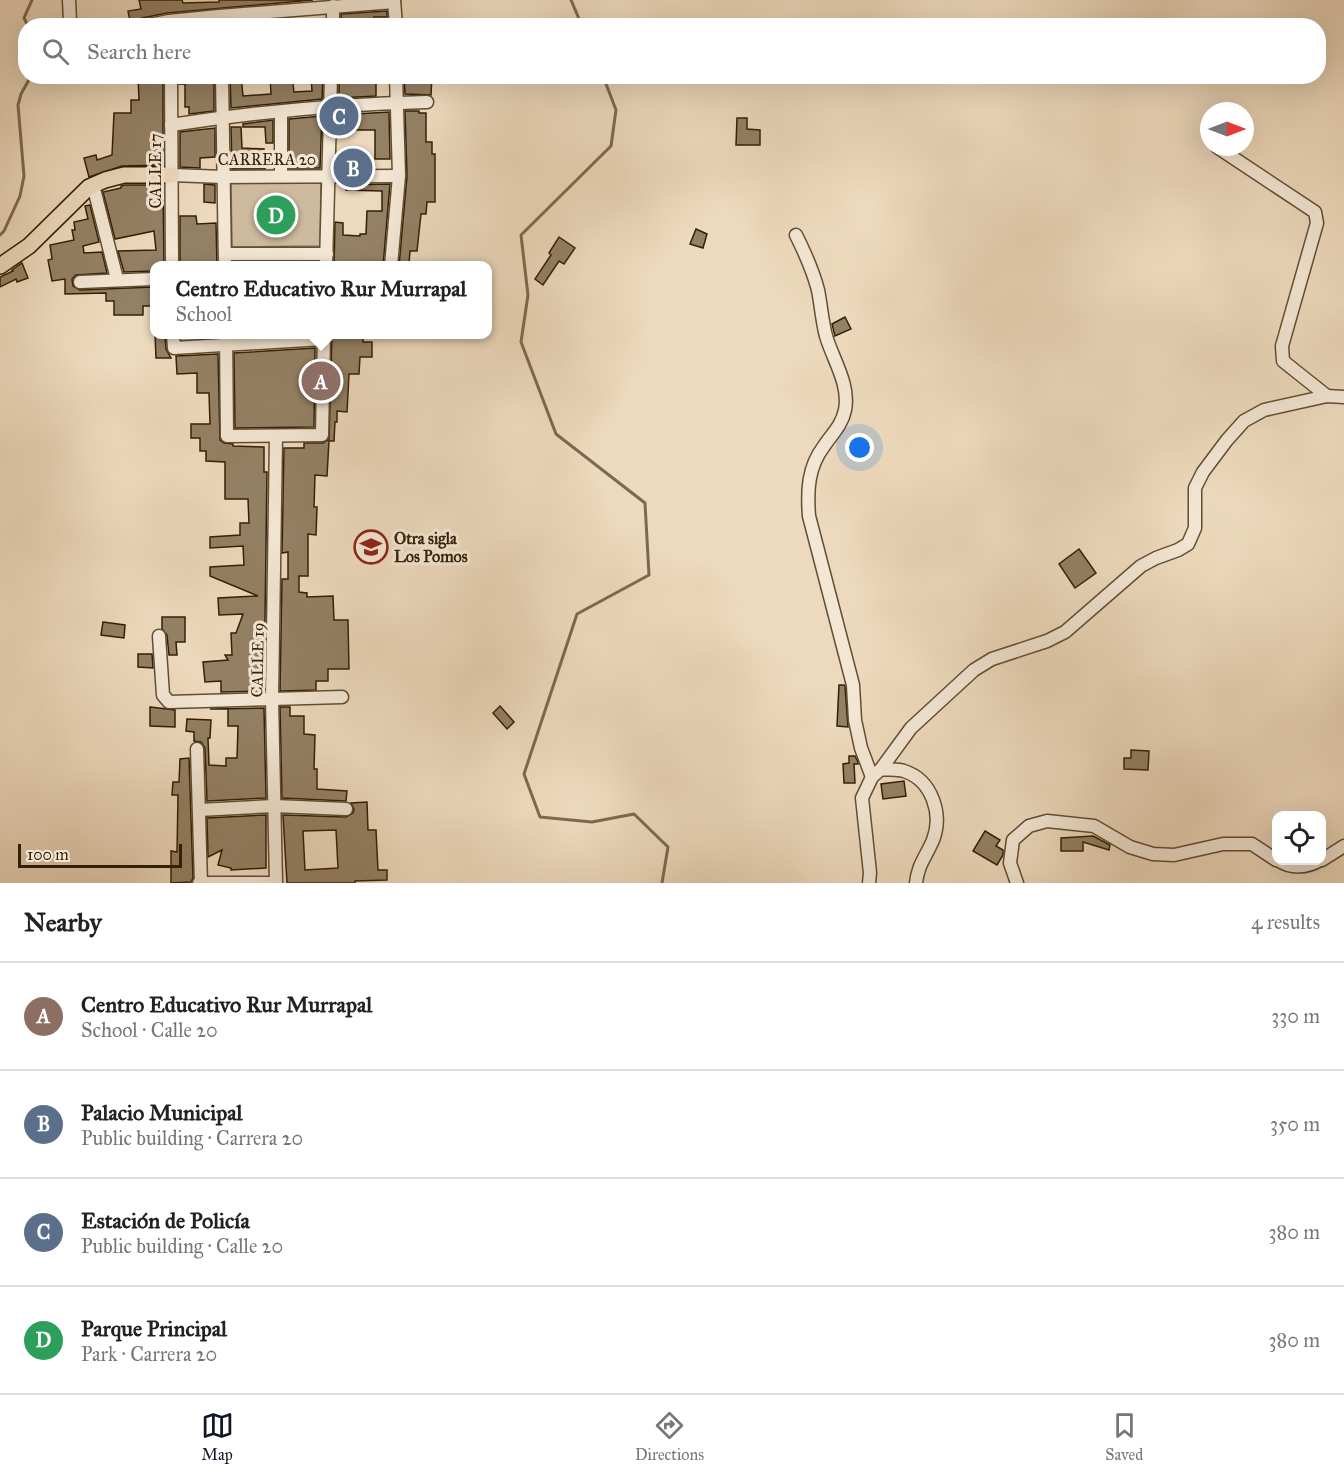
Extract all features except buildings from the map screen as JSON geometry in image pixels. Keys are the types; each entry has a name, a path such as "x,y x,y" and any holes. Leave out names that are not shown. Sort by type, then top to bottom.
{"main road":[{"path":"0,266 29,246 93,185 124,175 172,175"}],"street":[{"path":"69,0 70,18"},
{"path":"242,18 333,6 394,1 395,18"},
{"path":"333,6 333,18"},
{"name":"CALLE 17","path":"171,84 171,261"},
{"path":"222,84 225,260 326,260 331,84"},
{"path":"391,261 399,176 396,84"},
{"path":"171,125 222,117 427,102"},
{"path":"281,112 281,177"},
{"path":"1231,156 1315,212 1317,223 1281,346 1281,354 1283,361 1327,396"},
{"name":"CARRERA 20","path":"172,175 399,176"},
{"path":"93,185 117,279"},
{"path":"796,235 806,255 818,290 826,336 846,395 838,428 822,448 810,474 807,491 809,516 853,685 855,720 861,748 877,773"},
{"path":"80,282 150,279"},
{"path":"173,339 174,348 226,339 227,436 276,437 322,435 324,339"},
{"path":"869,883 870,873 862,798 877,773 911,728 974,670 992,659 1047,641 1065,632 1141,566 1188,544 1195,528 1195,488 1203,472 1227,440 1245,421 1264,410 1327,396 1344,397"},
{"name":"CALLE 19","path":"276,437 272,699 276,883"},
{"path":"159,636 163,695 169,702 342,697"},
{"path":"197,749 200,883 270,883"},
{"path":"877,773 904,771 925,783 936,807 934,838 918,869 916,883"},
{"path":"199,810 274,806 346,809"},
{"path":"1017,883 1010,863 1014,840 1029,826 1047,821 1094,826 1130,847 1153,854 1174,855 1222,844 1252,844 1272,857"},
{"path":"1326,857 1344,846"},
{"path":"1285,865 1310,867 1313,865"}],"shaded area":[{"path":"231,181 321,183 320,246 232,247"}],"waterway":[{"path":"24,18 32,0"},
{"path":"571,0 579,18"},
{"path":"0,235 20,196 24,176 18,105 27,84"},
{"path":"606,84 616,110 611,146 521,235 528,295 521,342 556,434 645,503 649,575 577,614 524,774 540,817 592,822 634,814 668,847 662,883"}],"place":[{"name":"Estación de Policía","path":"339,116"},
{"name":"Palacio Municipal","path":"353,168"},
{"name":"Parque Principal","path":"276,215"},
{"name":"Centro Educativo Rur Murrapal","path":"321,381"},
{"name":"Otra sigla Los Pomos","path":"371,547"}]}
